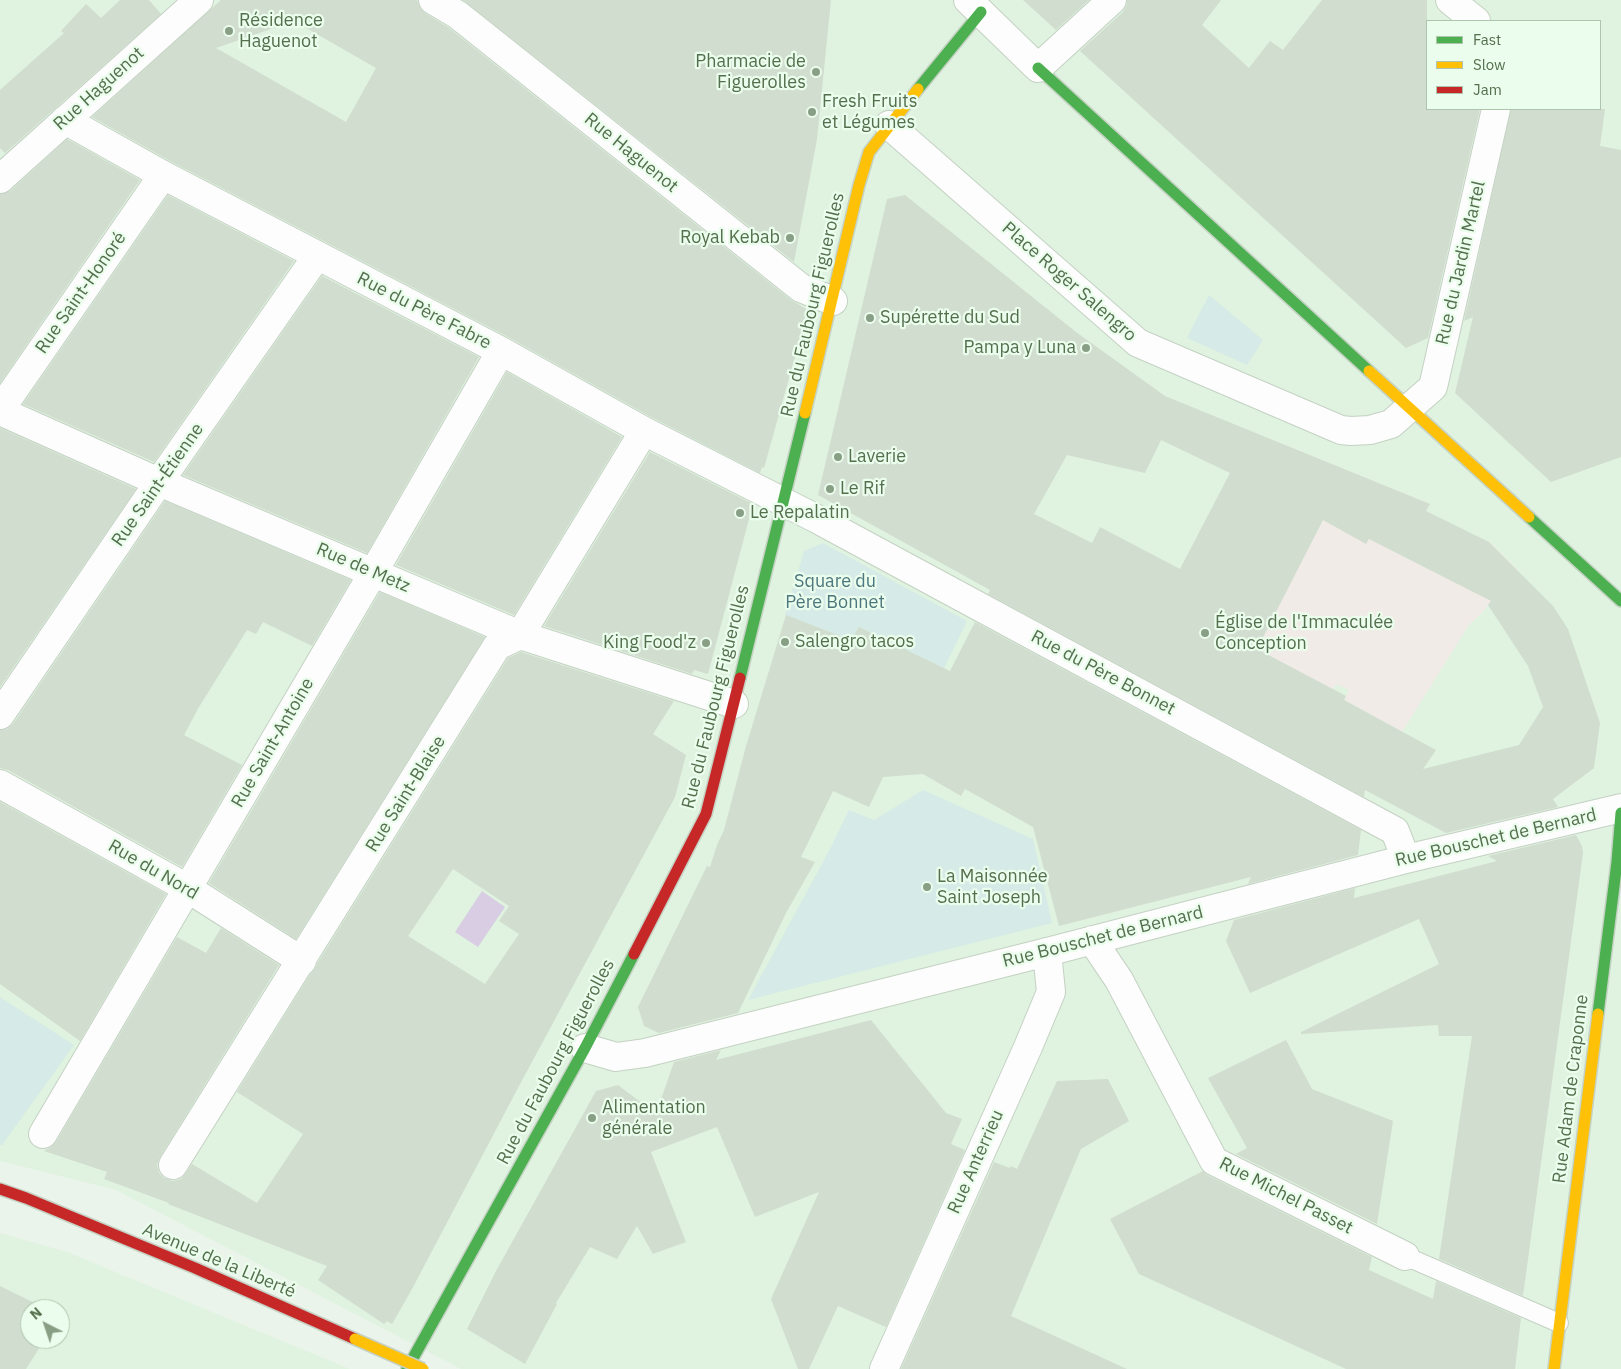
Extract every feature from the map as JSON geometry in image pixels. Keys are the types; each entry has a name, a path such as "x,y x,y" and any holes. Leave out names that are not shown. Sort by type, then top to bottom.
{"street":[{"name":"Rue Haguenot","path":"0,179 199,0"},
{"name":"Rue Haguenot","path":"433,0 458,15 801,288 833,301"},
{"path":"1038,68 1112,0"},
{"path":"1450,0 1475,20"},
{"name":"Rue du Faubourg Figuerolles","path":"407,1369 585,1048 706,814 833,301 859,185 869,152 979,4"},
{"path":"979,4 1038,68 1621,601"},
{"name":"Rue du Jardin Martel","path":"1410,408 1433,387 1496,110"},
{"name":"Rue du Père Fabre","path":"65,120 163,175 501,351 644,431 784,501"},
{"name":"Place Roger Salengro","path":"889,126 1138,343 1341,430 1370,430 1391,424 1410,408"},
{"name":"Rue Saint-Honoré","path":"0,411 163,175"},
{"name":"Rue Saint-Étienne","path":"0,715 159,482 317,256"},
{"name":"Rue Saint-Antoine","path":"43,1134 373,573 501,351"},
{"name":"Rue de Metz","path":"0,411 159,482 520,636 734,704"},
{"path":"520,636 644,431"},
{"name":"Rue du Père Bonnet","path":"784,501 1395,831 1406,859"},
{"name":"Rue Saint-Blaise","path":"173,1165 497,646 520,636"},
{"name":"Rue du Nord","path":"0,784 187,888 302,961"},
{"name":"Rue Bouschet de Bernard","path":"585,1048 616,1057 644,1053 1047,952 1406,859 1621,808"},
{"name":"Rue Adam de Craponne","path":"1554,1369 1617,862 1621,813"},
{"name":"Rue Michel Passet","path":"1092,940 1119,980 1214,1161 1405,1256"},
{"name":"Rue Anterrieu","path":"884,1369 1051,992 1047,952"},
{"name":"Avenue de la Liberté","path":"0,1189 195,1268 423,1369"}],"lane":[{"name":"Rue Michel Passet","path":"1405,1256 1559,1322"}],"shaded area":[{"path":"0,0 1621,0 1621,1369 461,1369 116,1190 0,1161"},
{"path":"1253,432 1430,504 1403,556 1466,588 1490,542 1518,570 1481,614 1469,625 1402,732 1344,700 1349,690 1336,684 1333,690 1257,649"},
{"path":"482,891 505,907 478,947 455,932"},
{"path":"0,1233 67,1252 350,1369 0,1369"}],"green space":[{"path":"1209,295 1263,340 1247,365 1187,338"},
{"name":"Square du Père Bonnet","path":"823,543 967,621 944,668 859,627 851,640 785,615 804,551"},
{"name":"La Maisonnée Saint Joseph","path":"923,790 1033,839 1052,923 748,1000 829,851 849,810 874,820"},
{"path":"0,997 74,1045 2,1145 0,1145"}],"building":[{"path":"120,0 149,0 161,14 5,153 0,148 0,90 64,33 61,31 86,4 101,18"},
{"path":"221,0 417,0 420,8 425,13 449,28 791,300 808,310 764,468 762,467 760,473 651,417 508,337 170,161 92,117","holes":["294,21 376,68 346,122 216,48"]},
{"path":"463,0 831,0 817,139 794,262"},
{"path":"1023,0 1089,0 1056,30"},
{"path":"1127,0 1221,0 1202,25 1249,68 1270,41 1283,50 1322,0 1427,0 1426,110 1480,110 1428,338 1406,348 1080,51 1123,12 1127,5"},
{"path":"1605,109 1600,146 1621,150 1621,457 1551,482 1455,393 1473,317 1464,321 1511,110"},
{"path":"67,139 140,180 0,383 0,194 10,191"},
{"path":"168,195 294,261 154,462 23,404"},
{"path":"905,195 1076,332 1165,396 1430,504 1426,511 1489,542 1553,606 1568,629 1600,723 1594,768 1553,799 1558,807 1446,833 1365,790 1364,797 988,594 990,590 818,495 887,199","holes":["1161,440 1230,473 1180,569 1100,527 1092,543 1034,514 1067,455 1145,473","1323,520 1366,544 1369,539 1491,601 1488,605 1528,666 1543,707 1519,745 1423,769 1436,750 1344,700 1346,696 1257,649"]},
{"path":"322,276 479,357 367,553 183,475"},
{"path":"507,372 622,437 514,615 396,565"},
{"path":"0,428 136,489 0,687"},
{"path":"650,452 753,504 708,674 694,670 692,674 544,626"},
{"path":"165,501 351,580 312,646 263,622 256,634 247,630 199,707 184,735 242,765 182,867 8,770 0,768 0,730 7,729 13,724"},
{"path":"380,592 485,637 296,939 209,883"},
{"path":"786,615 851,640 859,627 950,671 975,622 1361,830 1358,855 1248,884 1251,877 1059,926 1033,827 965,789 961,796 923,774 883,777 869,807 833,791 801,857 815,862 786,913 738,1013 659,1033 644,1026 638,1007 707,866 710,867 724,830 746,746"},
{"path":"521,652 674,701 653,734 686,755 675,797 412,1289 392,1324 387,1321 384,1324 318,1280 327,1266 104,1179 107,1172 44,1151 56,1142 177,937 206,953 221,928 279,965 160,1157 157,1165 159,1173 164,1178 173,1181 181,1179 192,1164 257,1203 303,1134 237,1092 508,658","holes":["453,869 509,906 499,921 519,934 485,984 408,936"]},
{"path":"0,802 166,894 80,1041 0,984"},
{"path":"1576,835 1582,846 1583,853 1523,1296 1439,1259 1472,1036 1439,1036 1438,1025 1301,1034 1301,1032 1439,964 1419,919 1250,993 1226,941 1234,920 1355,888 1354,898 1497,861 1488,856"},
{"path":"871,1020 946,1113 962,1119 951,1144 965,1150 886,1327 838,1306 809,1369 798,1369 771,1299 819,1192 755,1217 717,1127 651,1152 686,1242 653,1254 637,1226 617,1259 590,1247 556,1303 525,1364 467,1329 496,1271 596,1091 618,1085 656,1114 674,1062 721,1050 716,1060"},
{"path":"1286,1040 1312,1089 1393,1121 1377,1224 1236,1154 1247,1148 1208,1078"},
{"path":"1108,1079 1129,1121 1081,1149 1011,1316 1127,1369 901,1369 994,1162 1017,1169 1057,1081"},
{"path":"1203,1171 1207,1175 1372,1257 1369,1270 1433,1299 1436,1281 1521,1318 1515,1369 1346,1369 1139,1274 1110,1219"},
{"path":"0,1286 27,1299 20,1299 20,1349 39,1349 26,1369 0,1369"}],"traffic: fast":[{"path":"918,89 981,12"},
{"path":"1038,68 1369,371"},
{"path":"740,678 805,413"},
{"path":"1529,517 1621,601"},
{"path":"1598,1014 1617,862 1621,813"},
{"path":"407,1369 585,1048 634,954"}],"traffic: slow":[{"path":"805,413 859,185 869,152 918,89"},
{"path":"1369,371 1529,517"},
{"path":"1554,1369 1598,1014"},
{"path":"355,1339 423,1369"}],"traffic: jam":[{"path":"634,954 706,814 740,678"},
{"path":"0,1189 195,1268 355,1339"}],"place":[{"name":"Résidence Haguenot","path":"229,31"},
{"name":"Pharmacie de Figuerolles","path":"816,72"},
{"name":"Fresh Fruits et Légumes","path":"812,112"},
{"name":"Royal Kebab","path":"790,238"},
{"name":"Supérette du Sud","path":"870,318"},
{"name":"Pampa y Luna","path":"1086,348"},
{"name":"Laverie","path":"838,457"},
{"name":"Le Rif","path":"830,489"},
{"name":"Le Repalatin","path":"740,513"},
{"name":"Église de l'Immaculée Conception","path":"1205,633"},
{"name":"Salengro tacos","path":"785,642"},
{"name":"King Food'z","path":"706,643"},
{"name":"La Maisonnée Saint Joseph","path":"927,887"},
{"name":"Alimentation générale","path":"592,1118"}]}
